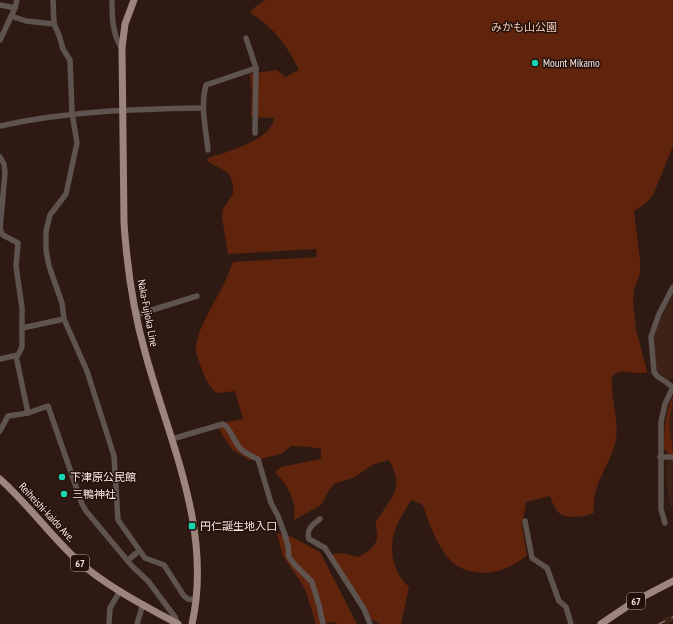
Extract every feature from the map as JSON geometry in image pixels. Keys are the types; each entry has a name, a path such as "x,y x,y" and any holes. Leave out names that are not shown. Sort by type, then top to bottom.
{"main road":[{"name":"Naka-Fujioka Line","path":"134,0 126,24 122,48 125,235 136,315 148,366 172,439 188,496 194,525 198,562 196,600 192,624"},
{"name":"Reiheishi-kaido Ave.","path":"0,479 85,567 120,591 178,623"},
{"name":"67","path":"601,624 635,601 673,581"}],"street":[{"path":"0,40 15,8 17,0"},
{"path":"53,0 54,24 63,49 70,60 72,113 77,143 66,194 50,215 46,232 46,250 49,266 62,303 64,319 87,371 114,456 118,520 139,552 148,560 164,565 184,596 188,599 196,600"},
{"path":"112,0 114,26 117,40 122,48"},
{"path":"1,3 15,8"},
{"path":"11,16 26,21 54,24"},
{"path":"246,38 256,68 256,133"},
{"path":"208,150 203,108 206,85 256,68"},
{"path":"0,126 72,113 203,108"},
{"path":"0,157 4,164 5,173 2,193 0,229 3,235 18,243 16,266 22,308 22,347 20,353 16,356 0,359"},
{"path":"665,523 660,498 660,440 662,414 673,387 657,376 654,372 652,337 659,314 673,287"},
{"path":"136,315 197,296"},
{"path":"22,328 64,319"},
{"path":"16,356 28,413"},
{"path":"0,431 8,416 28,413 48,406 82,504 86,511 148,581 178,623"},
{"path":"172,439 225,424 230,434 242,450 258,459 271,503 278,516 285,535 289,557 312,582 320,605 323,624"},
{"path":"660,457 673,457"},
{"path":"320,520 309,528 309,539 325,548 364,609 370,624"},
{"path":"525,521 532,558 547,568 559,601 566,607 571,624"},
{"path":"128,560 139,552"},
{"path":"109,624 110,608 120,591"},
{"path":"137,624 143,604"}],"shaded area":[{"path":"673,293 673,378 668,380 656,371 654,339 655,333"},
{"path":"673,399 673,447 671,447 668,430 669,413"},
{"path":"669,460 673,460 673,511 669,501 665,467"},
{"path":"673,614 673,621 668,624 654,624"}],"green space":[{"name":"みかも山公園","path":"265,0 673,0 673,146 653,195 645,204 634,211 640,260 640,273 634,290 633,303 636,329 647,372 638,373 624,371 612,377 612,392 617,431 616,439 595,493 594,513 585,516 564,516 557,511 550,496 526,502 522,526 527,555 515,564 500,571 485,573 463,569 451,561 438,542 423,505 411,500 396,527 392,543 395,567 403,581 409,587 401,624 380,624 368,617 333,556 333,554 341,553 358,557 367,552 375,544 377,535 376,522 393,496 396,486 395,475 389,460 372,465 355,477 334,484 321,505 294,520 293,500 284,483 275,472 281,467 321,459 321,449 291,446 281,454 249,460 232,449 217,424 243,419 235,391 216,393 212,389 206,380 196,352 196,344 203,324 233,262 317,257 316,249 228,254 222,217 223,209 233,194 233,185 230,175 227,172 207,161 208,158 237,149 257,139 266,133 271,126 274,118 251,117 252,93 250,74 277,70 285,77 299,70 279,37 258,18 250,13 256,6"},
{"path":"673,396 669,424 673,455 670,455 664,449 664,435 670,402"},
{"path":"277,533 292,537 320,552 357,624 337,624 336,622 316,624 306,592 283,556"}],"railway":[{"path":"659,624 673,617"}],"place":[{"name":"Mount Mikamo","path":"535,63"},
{"name":"下津原公民館","path":"62,477"},
{"name":"三鴨神社","path":"64,494"},
{"name":"円仁誕生地入口","path":"192,526"}]}
